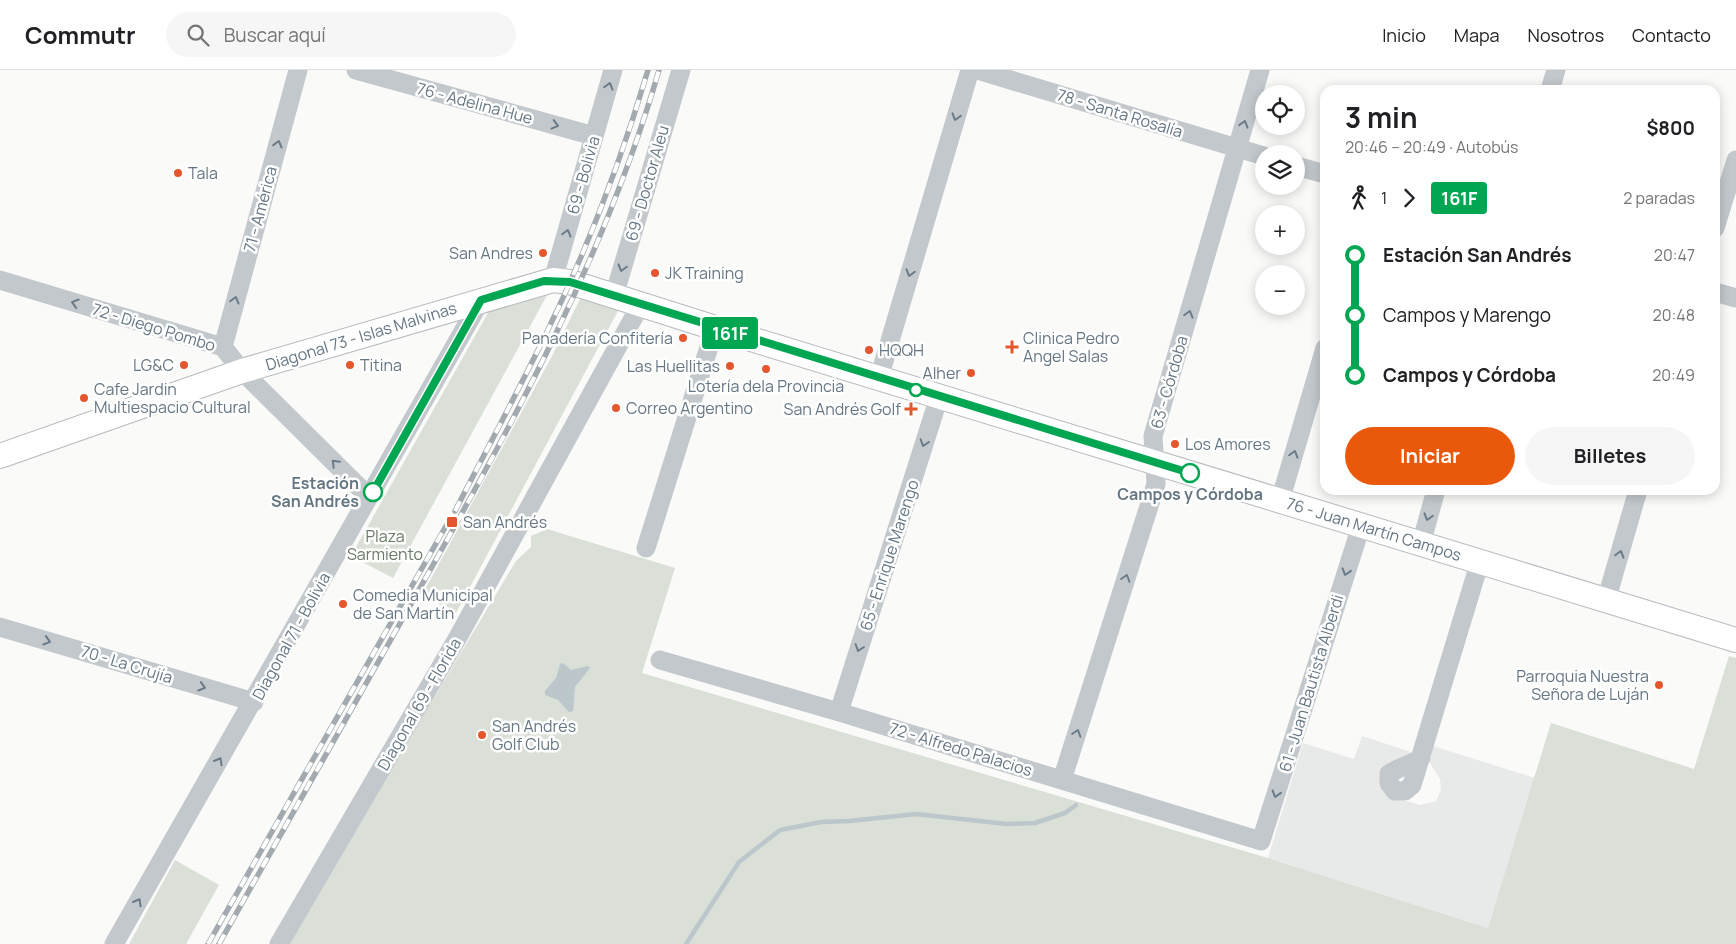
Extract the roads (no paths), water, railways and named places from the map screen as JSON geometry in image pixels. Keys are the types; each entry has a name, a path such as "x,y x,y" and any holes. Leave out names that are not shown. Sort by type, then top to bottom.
{"main road":[{"name":"76 - Juan Martín Campos","path":"553,280 570,282 939,397 1736,640"},
{"name":"Diagonal 73 - Islas Malvinas","path":"0,456 242,371 553,280"}],"street":[{"name":"71 - América","path":"223,348 298,70"},
{"name":"76 - Adelina Hue","path":"356,70 594,136"},
{"name":"69 - Bolivia","path":"553,280 613,70"},
{"name":"69 - Doctor Aleu","path":"614,296 680,70"},
{"path":"879,378 970,70"},
{"name":"78 - Santa Rosalía","path":"977,70 1255,153"},
{"name":"63 - Córdoba","path":"1062,780 1156,484 1153,436 1260,70"},
{"path":"1552,85 1556,70"},
{"path":"1720,212 1736,160"},
{"path":"1305,168 1320,173"},
{"name":"72 - Diego Pombo","path":"0,280 223,348 242,371 369,497"},
{"path":"1720,293 1736,298"},
{"name":"Diagonal 71 - Bolivia","path":"114,944 254,702 481,300"},
{"name":"Diagonal 69 - Florida","path":"279,944 457,639 641,304"},
{"path":"646,548 715,328"},
{"path":"1280,501 1320,365"},
{"name":"65 - Enrique Marengo","path":"839,712 939,397"},
{"path":"1421,544 1435,495"},
{"path":"1606,601 1637,495"},
{"name":"61 - Juan Bautista Alberdi","path":"1261,841 1361,526"},
{"path":"1420,758 1480,561"},
{"name":"70 - La Crujía","path":"0,627 254,702"},
{"name":"72 - Alfredo Palacios","path":"660,660 839,712 1261,841"}],"waterway":[{"path":"686,944 739,862 780,830 821,822 916,814 1007,824 1035,823 1065,813 1076,805"}],"railway":[{"path":"455,511 534,358 575,271 615,171 648,70"},
{"path":"219,944 455,526 523,400 555,336 613,205 659,70"},
{"path":"208,944 446,526"}],"place":[{"name":"Tala","path":"178,173"},
{"name":"San Andres","path":"543,253"},
{"name":"JK Training","path":"655,273"},
{"name":"Panadería Confitería","path":"683,338"},
{"name":"Clinica Pedro Angel Salas","path":"1012,347"},
{"name":"HQQH","path":"869,350"},
{"name":"LG&C","path":"184,365"},
{"name":"Titina","path":"350,365"},
{"name":"Las Huellitas","path":"730,366"},
{"name":"Lotería dela Provincia","path":"766,369"},
{"name":"Alher","path":"971,373"},
{"name":"Cafe Jardin Multiespacio Cultural","path":"84,398"},
{"name":"Correo Argentino","path":"616,408"},
{"name":"San Andrés Golf","path":"911,409"},
{"name":"Los Amores","path":"1175,444"},
{"name":"Campos y Córdoba","path":"1190,473"},
{"name":"Estación San Andrés","path":"373,492"},
{"name":"San Andrés","path":"452,522"},
{"name":"Comedia Municipal de San Martín","path":"343,604"},
{"name":"Parroquia Nuestra Señora de Luján","path":"1659,685"},
{"name":"San Andrés Golf Club","path":"482,735"}],"park label":[{"name":"Plaza Sarmiento","path":"385,545"}]}
